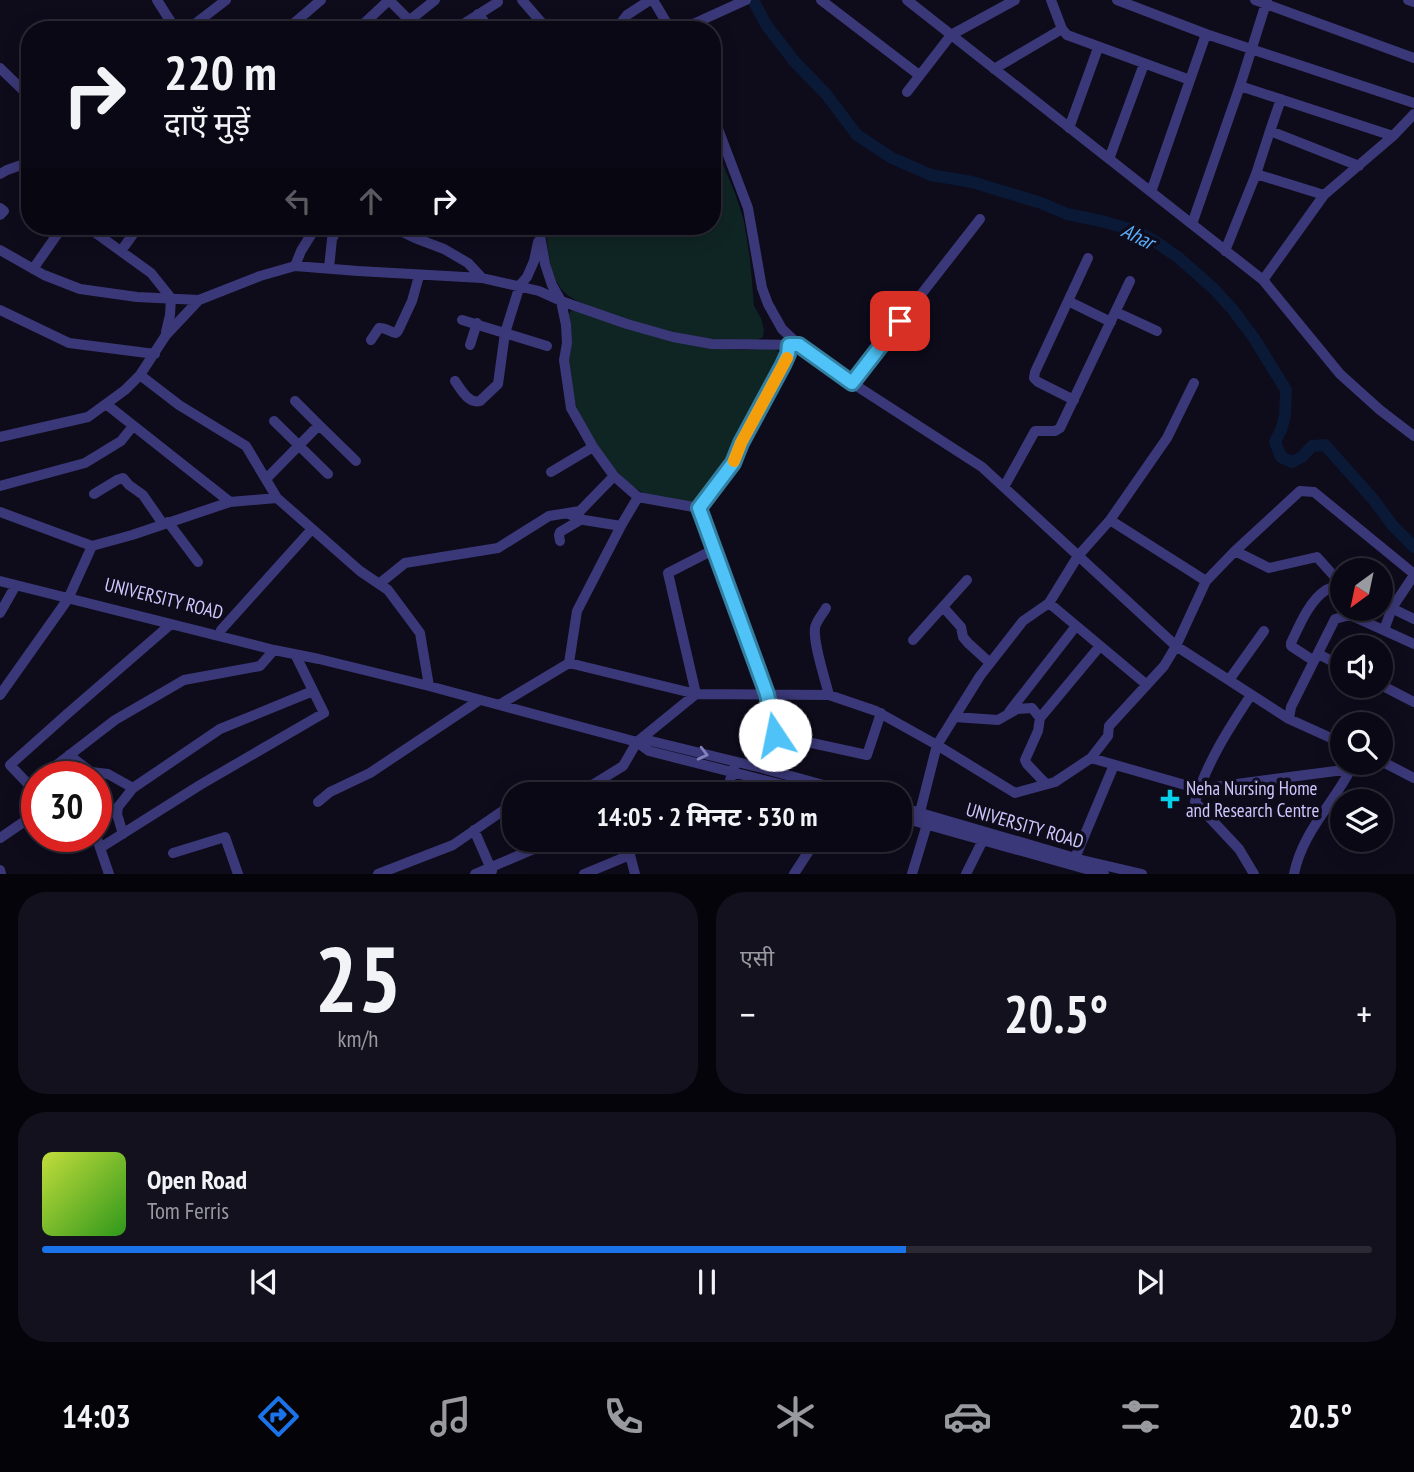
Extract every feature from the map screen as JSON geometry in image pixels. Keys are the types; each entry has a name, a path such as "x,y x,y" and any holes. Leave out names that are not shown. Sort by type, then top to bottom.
{"street":[{"path":"157,0 170,21"},
{"path":"199,21 226,0"},
{"path":"296,21 321,0"},
{"path":"367,21 389,0 410,20 435,0"},
{"path":"522,0 540,21"},
{"path":"622,21 627,15 652,0 665,21"},
{"path":"699,21 746,0"},
{"path":"821,0 919,75"},
{"path":"907,0 1263,281 1340,374 1414,436"},
{"path":"907,92 951,35 1016,0"},
{"path":"1051,0 1067,35 1190,80"},
{"path":"1117,0 1206,34 1414,103"},
{"path":"1408,0 1414,2"},
{"path":"1192,225 1240,86 1263,1 1414,58"},
{"path":"468,21 498,2"},
{"path":"478,14 484,21"},
{"path":"995,69 1062,29"},
{"path":"1151,192 1206,34"},
{"path":"1069,128 1098,48"},
{"path":"1109,159 1144,64"},
{"path":"0,68 21,88"},
{"path":"1240,86 1393,136"},
{"path":"1225,251 1280,99"},
{"path":"1263,281 1324,195 1393,136 1414,114"},
{"path":"1270,131 1359,166"},
{"path":"721,137 748,208 762,288 782,329 794,345 982,467 1177,646 1289,719 1330,738"},
{"path":"0,174 21,165"},
{"path":"1255,174 1324,195"},
{"path":"0,208 4,211 0,215"},
{"path":"852,383 980,219"},
{"path":"33,269 57,235"},
{"path":"99,235 151,273 171,298 166,335"},
{"path":"121,251 133,235"},
{"path":"295,266 311,235"},
{"path":"329,268 334,235"},
{"path":"409,235 460,258 482,278"},
{"path":"454,382 476,403 498,384 505,333 520,285 534,261 539,235"},
{"path":"541,235 545,264 552,285 561,300 566,325 564,360 571,408 593,447 614,476 638,497 699,508"},
{"path":"0,250 44,275 80,289 137,297 199,300"},
{"path":"1074,400 1034,378 1088,258"},
{"path":"0,437 89,417 141,375 166,335 199,300 260,276 295,266 482,278 520,285 627,324 673,337 712,344 794,345"},
{"path":"371,340 382,327 396,333 398,331 412,301 419,275"},
{"path":"1004,487 1032,434 1035,431 1060,428 1130,281"},
{"path":"1068,301 1157,331"},
{"path":"0,310 69,343 155,354"},
{"path":"462,320 547,346"},
{"path":"470,345 477,323"},
{"path":"699,508 733,463 794,345"},
{"path":"141,375 179,405 246,446 277,498 360,571 388,590 420,633 429,686"},
{"path":"912,873 937,745 980,676 1023,621 1049,603 1078,556 1110,520 1167,438 1194,383"},
{"path":"295,401 356,461"},
{"path":"106,404 230,502"},
{"path":"274,421 328,474"},
{"path":"265,479 319,425"},
{"path":"0,486 85,463 121,441 132,426"},
{"path":"551,472 593,447"},
{"path":"379,584 405,563 498,548 549,516 580,511 614,476"},
{"path":"94,494 123,478 143,495 198,562"},
{"path":"499,705 569,663 696,694 830,695 881,713 1015,793 1055,782 1091,758 1108,736 1109,726 1164,666 1177,646 1206,581 1300,491 1314,492 1414,574 1393,606"},
{"path":"569,663 577,611 638,497"},
{"path":"0,512 92,545 132,536 230,502 277,498"},
{"path":"699,508 767,694 775,735 762,768"},
{"path":"567,513 582,519 621,526"},
{"path":"560,541 560,531 582,519"},
{"path":"1110,520 1206,581"},
{"path":"221,630 312,529"},
{"path":"0,695 70,596 92,545"},
{"path":"696,694 668,573 713,550"},
{"path":"1235,551 1269,568 1317,557 1342,584 1327,589 1321,595 1308,611 1291,643 1291,646 1302,654 1330,662"},
{"name":"UNIVERSITY ROAD","path":"0,574 171,625 429,686 637,742 649,751 734,767 781,782"},
{"path":"913,640 967,580"},
{"name":"UNIVERSITY ROAD","path":"0,581 275,643 319,659"},
{"path":"0,613 16,585"},
{"path":"1049,603 1147,685"},
{"path":"826,608 815,630 817,649 830,695"},
{"path":"944,608 961,627 963,637 968,643 990,663"},
{"path":"1393,608 1414,619"},
{"path":"1289,719 1291,707 1335,619 1350,615 1414,644"},
{"path":"1384,630 1387,621"},
{"path":"0,773 171,625"},
{"path":"1007,714 1076,626"},
{"path":"1229,680 1264,631"},
{"path":"1046,784 1025,760 1038,730 1040,718 1100,646"},
{"path":"62,761 115,720 184,680 260,666 274,650"},
{"path":"112,841 200,785 324,713 295,654"},
{"path":"123,834 117,814 118,807 133,788 220,729 313,691"},
{"path":"1393,691 1414,702"},
{"path":"596,782 622,766 637,742 696,694"},
{"path":"1251,695 1233,722 1195,802 1239,849 1254,873"},
{"path":"317,802 330,792 370,773 478,701"},
{"path":"954,718 998,720 1017,709 1032,708 1040,718"},
{"path":"775,735 867,755 881,713"},
{"path":"69,755 91,772 108,774 133,788"},
{"path":"1091,758 1199,789 1330,772"},
{"path":"10,765 21,777"},
{"path":"1075,858 1114,765"},
{"path":"730,782 734,767"},
{"name":"UNIVERSITY ROAD","path":"734,767 762,768 807,782"},
{"path":"1393,767 1414,778"},
{"path":"1294,873 1307,837 1348,775"},
{"path":"378,873 407,868 453,845 502,811"},
{"name":"UNIVERSITY ROAD","path":"912,812 983,840 1104,873"},
{"name":"UNIVERSITY ROAD","path":"912,817 925,817 1075,858 1142,873"},
{"path":"0,838 21,824"},
{"path":"474,830 491,870"},
{"path":"173,853 225,838 238,873"},
{"path":"966,873 983,840"},
{"path":"101,852 108,873"},
{"path":"475,873 491,870 529,852"},
{"path":"629,852 635,873"},
{"path":"794,873 808,852"},
{"path":"584,873 630,855"}],"green space":[{"path":"721,160 744,221 754,306 761,318 763,337 753,342 713,340 655,328 598,310 564,292 555,278 547,235 721,235"},
{"path":"572,310 707,348 774,348 779,352 774,373 736,451 697,503 654,497 636,488 623,478 599,448 580,414 570,384 568,315"}],"waterway":[{"name":"Ahar","path":"753,0 767,26 795,62 826,94 857,135 892,158 931,175 972,182 1041,203 1067,214 1136,231 1179,258 1233,310 1286,390 1285,416 1275,442 1281,457 1292,462 1302,457 1312,446 1325,445 1414,547"}],"slow traffic":[{"path":"734,461 787,358"}],"place":[{"name":"Neha Nursing Home and Research Centre","path":"1170,799"}],"route":[{"path":"775,735 767,694 699,508 733,463 783,365 789,345 799,345 852,383 900,321"}]}
